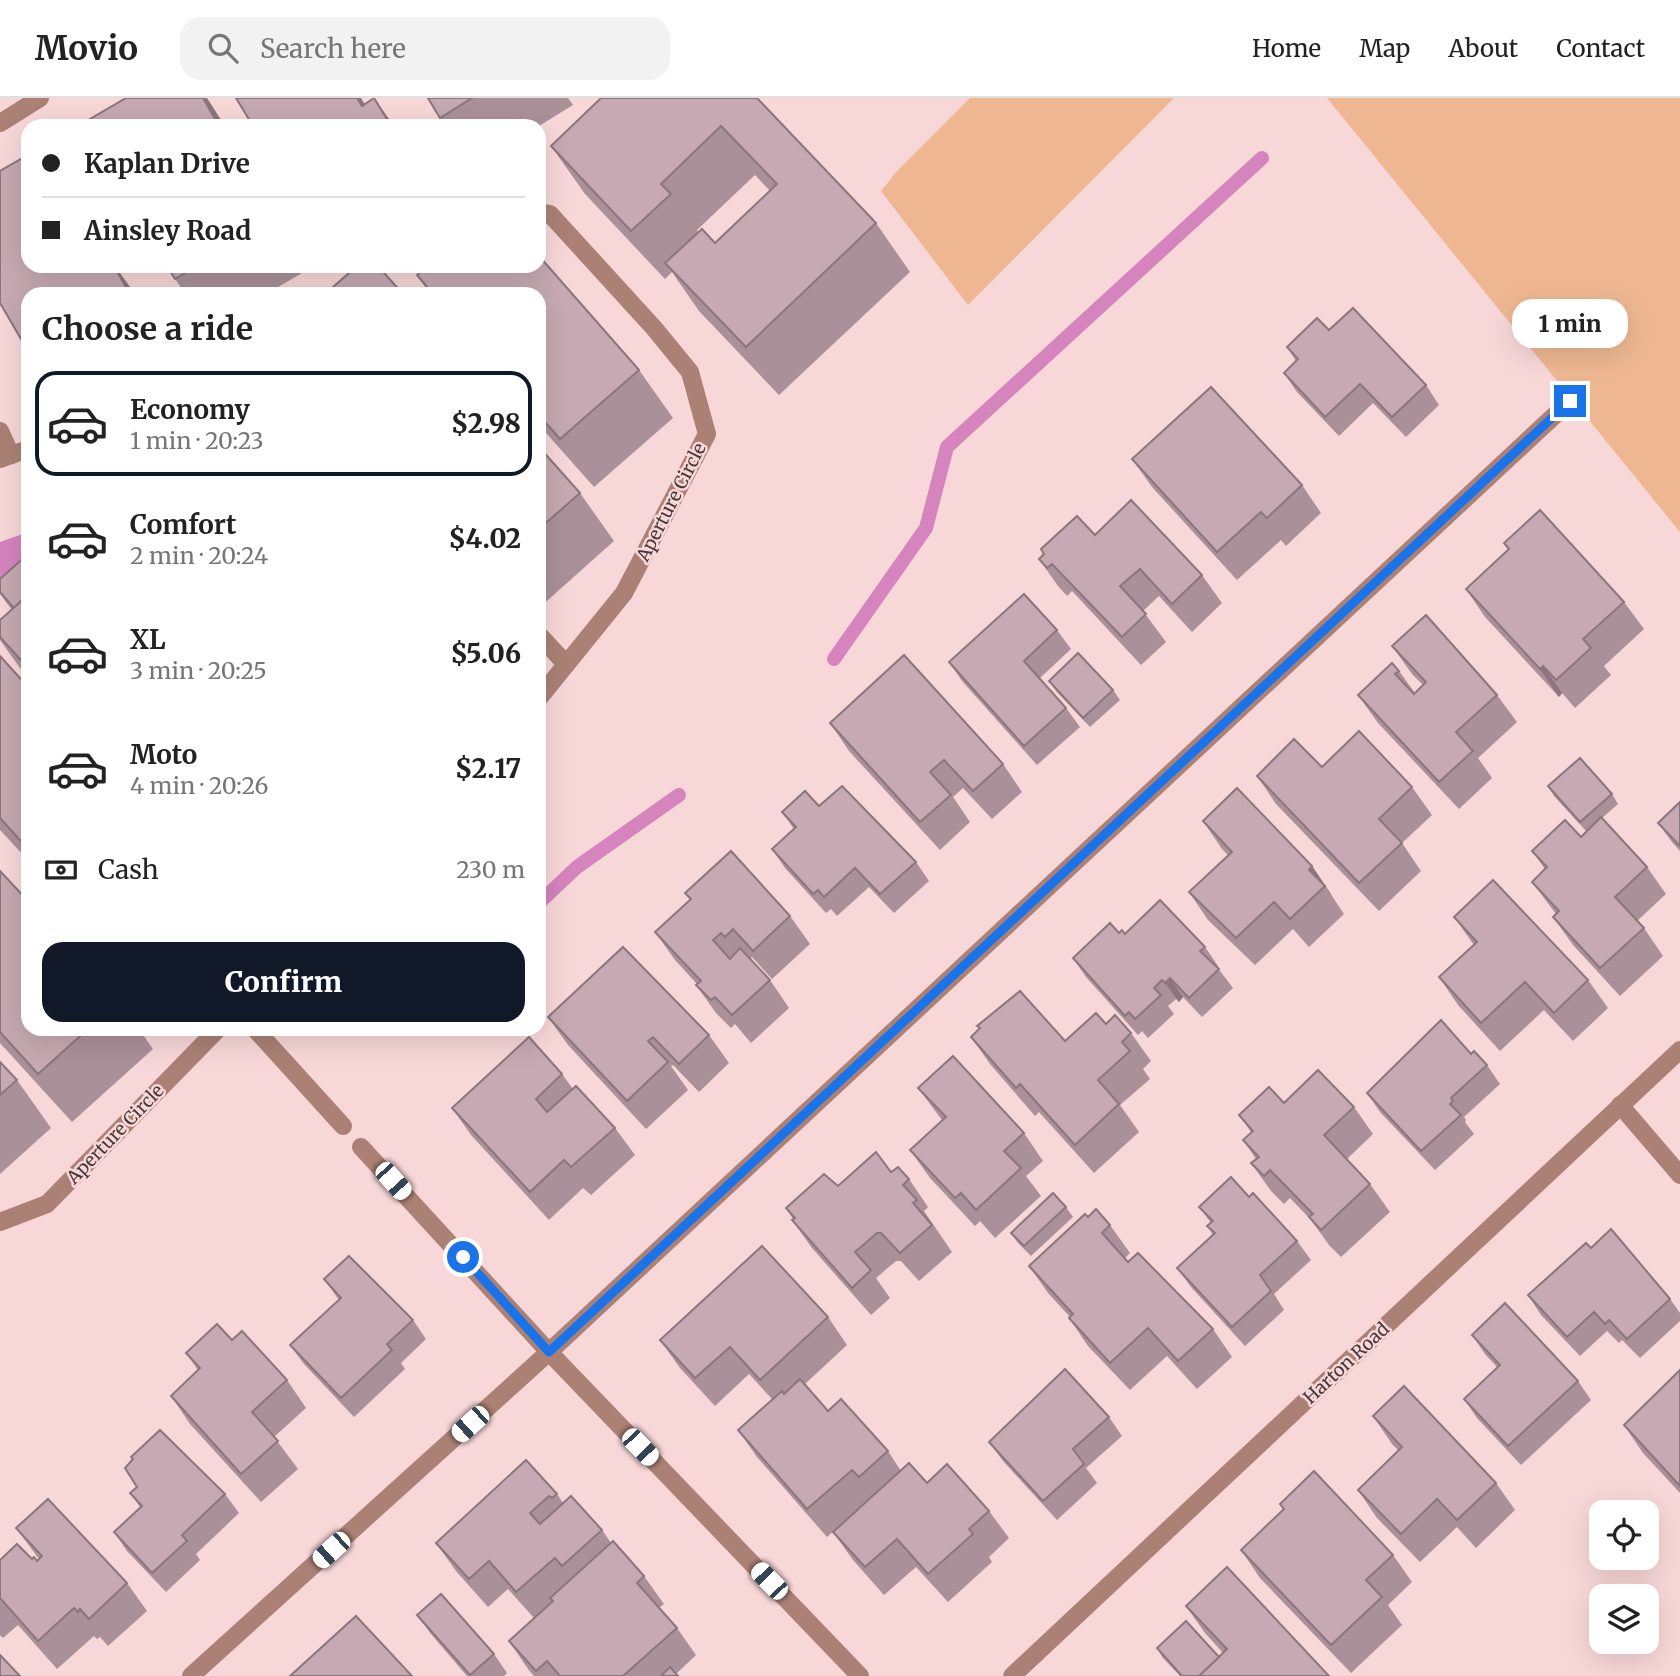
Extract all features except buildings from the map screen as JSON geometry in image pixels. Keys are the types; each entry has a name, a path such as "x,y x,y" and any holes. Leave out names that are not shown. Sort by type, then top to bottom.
{"street":[{"path":"0,123 40,98"},
{"name":"Aperture Circle","path":"546,213 550,214 654,328 690,372 707,435 624,593 546,689"},
{"path":"191,1676 549,1352 1570,401"},
{"path":"0,431 13,454"},
{"path":"546,643 566,664"},
{"name":"Aperture Circle","path":"0,1222 47,1204 211,1036"},
{"path":"261,1036 343,1126"},
{"name":"Harton Road","path":"1012,1676 1680,1049"},
{"path":"1620,1105 1680,1175"},
{"path":"361,1147 549,1352 860,1676"}],"shaded area":[{"path":"970,98 1174,98 968,305 881,191 898,170"},
{"path":"1327,98 1680,98 1680,532"},
{"path":"21,534 21,566 0,585 0,542"}],"waterway":[{"path":"834,659 926,528 947,447 1262,158"},
{"path":"546,896 577,867 679,795"}],"route":[{"path":"463,1257 549,1352 1570,401"}]}
